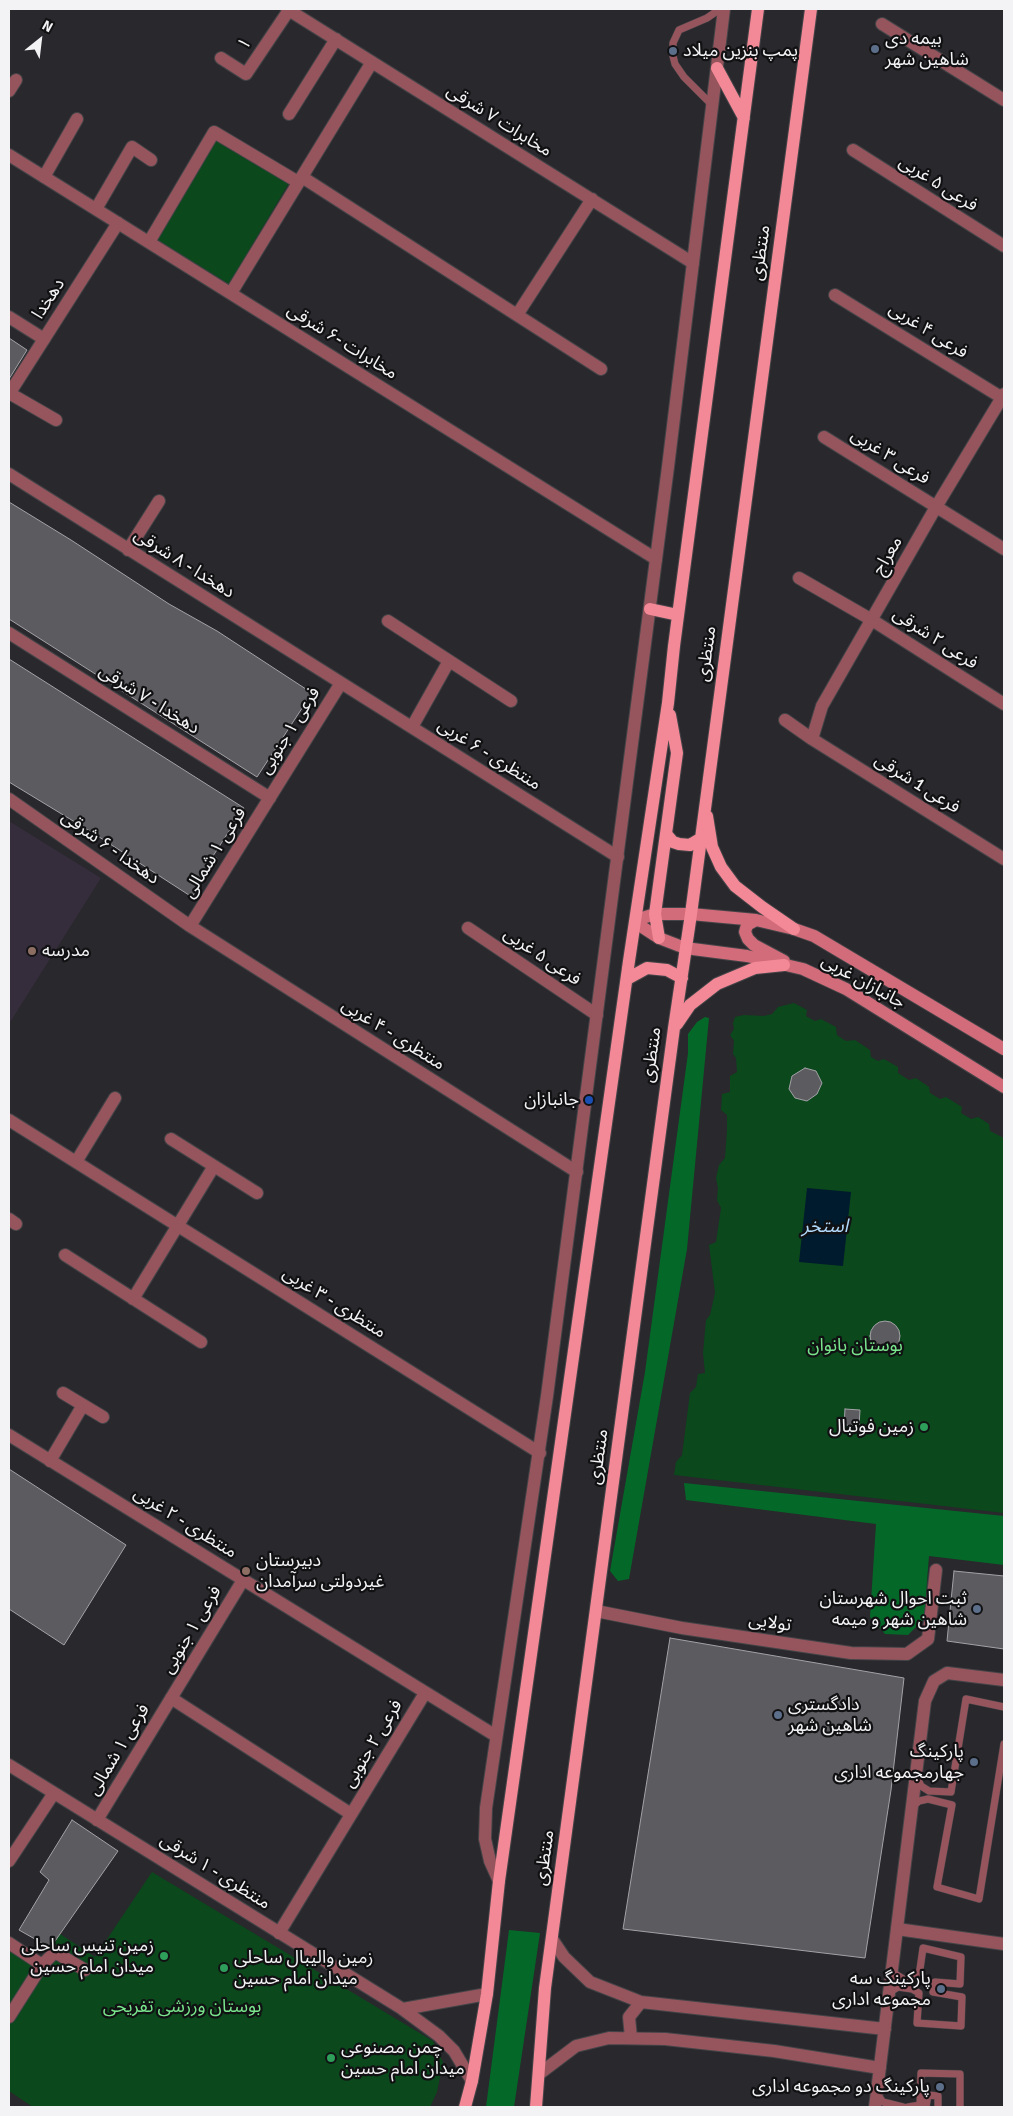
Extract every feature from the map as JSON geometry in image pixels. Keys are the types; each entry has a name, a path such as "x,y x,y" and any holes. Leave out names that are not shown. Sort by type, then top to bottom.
{"main road":[{"name":"منتظری","path":"465,2107 472,2080 487,1994 499,1881 627,978 668,703 758,9"},
{"name":"منتظری","path":"536,2107 545,1988 691,914 811,9"},
{"path":"717,68 744,118"},
{"path":"650,609 678,615"},
{"path":"659,938 655,914 677,753 668,703"},
{"path":"705,803 712,847 720,867 735,886 762,908 794,929"},
{"path":"666,834 673,842 679,844 690,845 700,839"},
{"name":"جانبازان غربی","path":"636,922 655,914 691,914 756,920 794,929 814,936 1004,1049"},
{"path":"756,920 747,925 745,932 748,939 754,945 803,969"},
{"name":"جانبازان غربی","path":"636,922 659,938 685,948 746,956 803,969 846,988 1004,1087"},
{"path":"674,1028 690,1005 717,984 755,968 784,965"},
{"path":"627,978 647,968 667,970 682,978"}],"street":[{"name":"مخابرات ۷ شرقی","path":"288,9 693,262"},
{"name":"۱","path":"221,58 246,74 288,9"},
{"name":"منتظری","path":"499,1881 490,1861 485,1839 486,1808 540,1453 650,609 724,9"},
{"path":"882,24 1004,100"},
{"path":"289,114 336,39"},
{"path":"231,293 372,62"},
{"path":"9,91 16,80"},
{"path":"44,177 77,119"},
{"path":"149,242 214,132 300,179 601,369"},
{"path":"96,209 132,147 151,160"},
{"name":"فرعی ۵ غربی","path":"853,150 1004,246"},
{"name":"مخابرات -۶ شرقی","path":"9,155 656,559"},
{"path":"517,315 592,199"},
{"name":"دهخدا","path":"9,393 118,223"},
{"name":"فرعی ۴ غربی","path":"835,295 1004,397"},
{"path":"9,317 44,339"},
{"path":"9,393 56,420"},
{"name":"معراج","path":"812,739 822,706 936,507 1004,397"},
{"name":"فرعی ۳ غربی","path":"824,437 1004,548"},
{"name":"دهخدا - ۸ شرقی","path":"9,474 341,683"},
{"path":"128,550 160,501"},
{"name":"فرعی ۲ شرقی","path":"799,578 872,620 1004,704"},
{"path":"388,621 511,702"},
{"name":"دهخدا - ۷ شرقی","path":"9,633 270,798"},
{"path":"412,727 449,661"},
{"name":"منتظری - ۶ غربی","path":"341,683 618,856"},
{"name":"فرعی ۱ جنوبی","path":"270,798 341,683"},
{"name":"فرعی 1 شرقی","path":"785,720 812,739 1004,859"},
{"name":"فرعی ۱ شمالی","path":"190,926 270,798"},
{"name":"دهخدا - ۶ شرقی","path":"9,799 190,926"},
{"name":"منتظری - ۴ غربی","path":"190,926 577,1172"},
{"name":"فرعی ۵ غربی","path":"468,928 597,1015"},
{"path":"76,1162 115,1098"},
{"name":"منتظری - ۳ غربی","path":"9,1120 540,1453"},
{"path":"171,1139 257,1193"},
{"path":"133,1299 214,1166"},
{"path":"65,1255 201,1342"},
{"path":"63,1393 103,1417"},
{"path":"50,1461 83,1405"},
{"name":"منتظری - ۲ غربی","path":"9,1435 496,1736"},
{"name":"تولایی","path":"596,1611 682,1628 851,1652 907,1654 928,1639 936,1570"},
{"name":"فرعی ۱ جنوبی","path":"171,1698 243,1580"},
{"path":"875,2107 925,1700 934,1681 946,1673 1004,1680"},
{"name":"فرعی ۲ جنوبی","path":"279,1932 425,1693"},
{"path":"171,1698 351,1814"},
{"name":"فرعی ۱ شمالی","path":"98,1820 171,1698"},
{"name":"منتظری - ۱ شرقی","path":"9,1764 403,2009 439,2036 454,2051 472,2080"},
{"path":"9,1861 54,1793"},
{"path":"897,1929 1004,1944"},
{"path":"552,1940 564,1957 590,1982 641,2002 885,2029"},
{"path":"9,1943 42,1965"},
{"path":"9,2017 42,1965 55,1952 85,1970"},
{"path":"403,2009 487,1994"},
{"path":"630,2038 629,2017 641,2002"},
{"path":"539,2074 576,2046 609,2038 665,2039 774,2051 880,2068"}],"lane":[{"path":"712,105 684,77 675,64 672,56 673,43 679,30 707,18 720,9"},
{"path":"916,1774 921,1786 930,1791 951,1792 966,1699 1004,1707"},
{"path":"912,1807 919,1801 928,1799 952,1805 937,1887 979,1899 1004,1744"},
{"path":"889,1993 898,1987 912,1989 919,1993 918,2023 961,2026 962,1997 933,1992 935,1982 960,1984 960,1957 923,1948 919,1976 905,1980 892,1972"},
{"path":"908,2107 920,2105 921,2073 960,2074 960,2107"},
{"path":"877,2094 883,2102 903,2107"},
{"path":"926,2107 928,2095 938,2096 938,2107"}],"shaded area":[{"name":"مدرسه","path":"9,821 101,878 9,1024"}],"green space":[{"path":"217,138 289,183 229,284 157,240"},
{"name":"بوستان بانوان","path":"794,1003 807,1010 806,1016 815,1021 821,1019 836,1027 837,1035 846,1041 855,1040 870,1050 871,1057 878,1061 884,1059 898,1067 898,1073 909,1080 916,1078 929,1087 930,1093 940,1099 946,1097 962,1107 961,1113 971,1119 978,1117 989,1124 990,1131 1004,1138 1004,1513 674,1475 676,1462 682,1455 690,1393 696,1387 698,1374 705,1373 703,1353 706,1320 710,1315 715,1293 709,1245 716,1242 721,1208 717,1200 718,1188 716,1178 719,1165 725,1158 727,1130 727,1115 721,1110 722,1094 730,1092 730,1076 737,1072 736,1058 733,1054 734,1041 730,1035 734,1029 733,1023 735,1017 744,1015 764,1016 772,1014 778,1007"},
{"path":"705,1017 709,1018 687,1249 629,1579 618,1581 610,1571 645,1372 688,1053 688,1034 697,1022"},
{"path":"684,1483 1004,1516 1004,1565 929,1556 924,1619 908,1635 885,1634 870,1617 876,1524 686,1500"},
{"name":"بوستان ورزشی تفریحی","path":"152,1872 433,2041 443,2062 437,2092 430,2107 33,2107 9,2091 9,2019 41,1963 60,1934 95,1957"},
{"path":"509,1930 540,1933 514,2107 486,2107"},
{"path":"9,1945 41,1965 9,2016"}],"water":[{"name":"استخر","path":"807,1188 851,1192 843,1266 799,1262"}],"building":[{"path":"9,338 27,350 9,379"},
{"path":"9,502 169,604 217,631 312,693 257,777 9,619"},
{"path":"9,659 244,808 213,856 217,858 192,897 93,833 9,782"},
{"path":"805,1068 816,1071 822,1083 817,1094 807,1101 795,1098 789,1089 792,1076"},
{"path":"885,1321 896,1325 900,1336 896,1347 885,1351 874,1347 870,1336 874,1325"},
{"path":"845,1409 860,1410 859,1426 844,1425"},
{"path":"9,1469 126,1545 64,1645 9,1609"},
{"name":"ثبت احوال شهرستان شاهین شهر و میمه","path":"954,1571 1004,1576 1004,1649 947,1641"},
{"path":"670,1638 904,1678 891,1790 865,1958 623,1929"},
{"path":"72,1820 118,1851 49,1947 19,1930 49,1880 40,1872"}],"place":[{"name":"بیمه دی شاهین شهر","path":"875,49"},
{"name":"پمپ بنزین میلاد","path":"673,51"},
{"name":"مدرسه","path":"32,951"},
{"name":"جانبازان","path":"589,1100"},
{"name":"زمین فوتبال","path":"924,1427"},
{"name":"دبیرستان غیردولتی سرآمدان","path":"246,1571"},
{"name":"ثبت احوال شهرستان شاهین شهر و میمه","path":"977,1609"},
{"name":"دادگستری شاهین شهر","path":"778,1715"},
{"name":"پارکینگ جهارمجموعه اداری","path":"974,1762"},
{"name":"زمین تنیس ساحلی میدان امام حسین","path":"164,1956"},
{"name":"زمین والیبال ساحلی میدان امام حسین","path":"224,1968"},
{"name":"پارکینگ سه مجموعه اداری","path":"941,1989"},
{"name":"چمن مصنوعی میدان امام حسین","path":"331,2058"},
{"name":"پارکینگ دو مجموعه اداری","path":"940,2087"}]}
